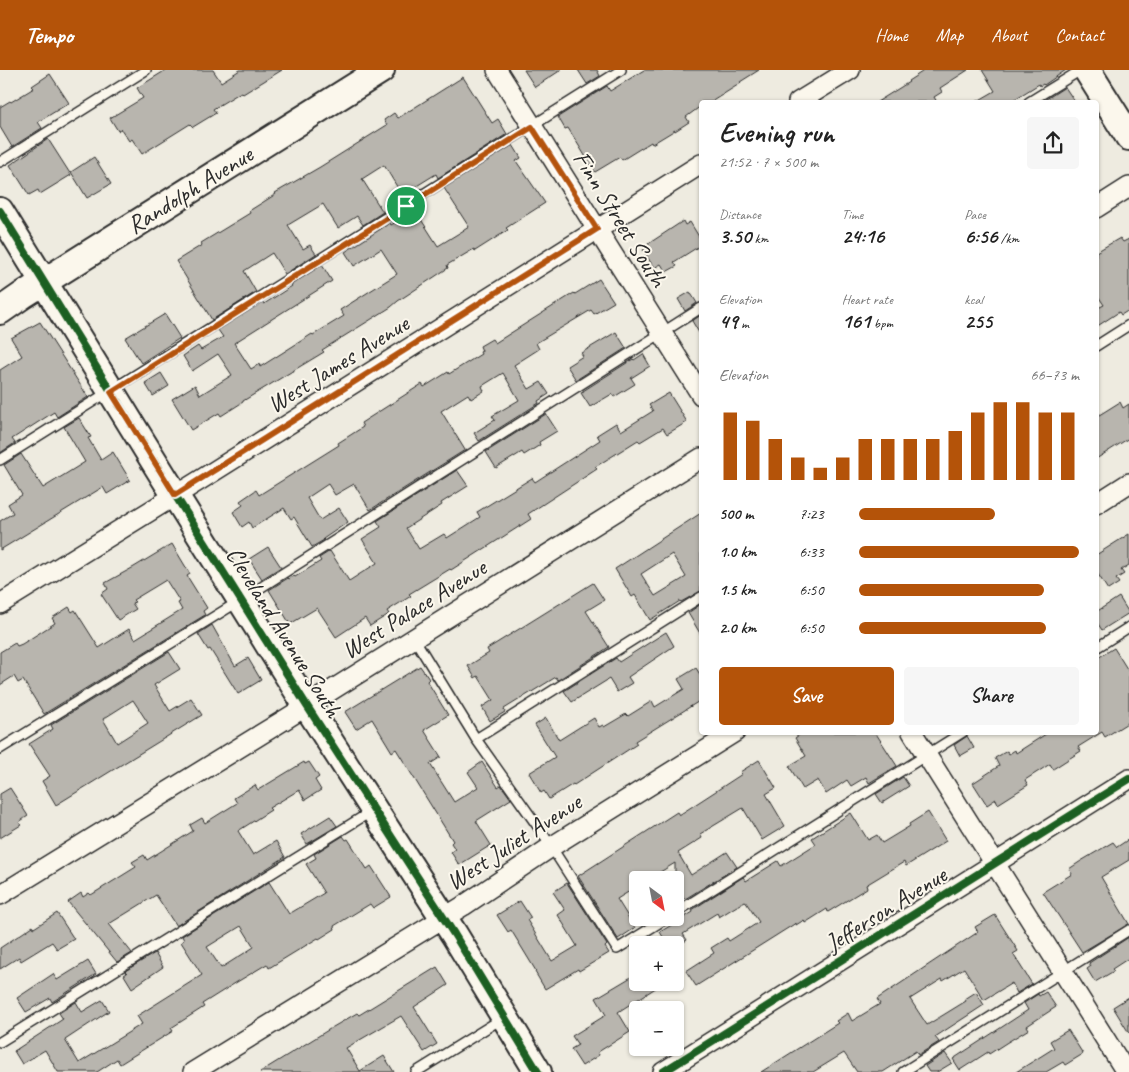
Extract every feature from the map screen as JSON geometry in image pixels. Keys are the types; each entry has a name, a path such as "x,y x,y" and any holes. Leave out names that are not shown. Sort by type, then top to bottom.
{"street":[{"name":"Randolph Avenue","path":"2,306 381,70"},
{"name":"Finn Street South","path":"497,70 699,392"},
{"path":"801,100 850,70"},
{"path":"1087,70 1129,137"},
{"name":"West James Avenue","path":"0,604 699,165"},
{"path":"1099,206 1129,187"},
{"name":"Cleveland Avenue South","path":"0,211 175,495 443,918 538,1072"},
{"name":"West Palace Avenue","path":"0,895 307,706 699,459"},
{"path":"1099,502 1129,483"},
{"name":"West Juliet Avenue","path":"193,1072 443,918 551,847 730,735"},
{"path":"914,735 1126,1072"},
{"name":"Jefferson Avenue","path":"663,1072 1129,779"}],"lane":[{"path":"0,162 146,70"},
{"path":"0,460 621,70"},
{"path":"1033,100 1081,70"},
{"path":"0,749 241,600 699,309"},
{"path":"1099,344 1129,325"},
{"path":"476,739 699,598"},
{"path":"1099,646 1129,627"},
{"path":"414,638 476,739 551,847 617,949 654,926"},
{"path":"684,907 958,735"},
{"path":"0,1042 374,809"},
{"path":"903,1072 1129,930"},
{"path":"416,1072 504,1017"}],"building":[{"path":"166,70 213,70 221,82 240,70 282,70 243,94 241,92 213,109 216,113 193,127 190,124 142,154 132,139 129,141 121,129 118,131 110,118 143,98 137,88"},
{"path":"524,70 561,70 535,87"},
{"path":"578,70 597,70 600,76 587,84"},
{"path":"644,70 759,70 714,100 699,100 699,107 686,117 689,122 675,131 652,144 651,142 622,160 620,157 595,172 568,128 565,129 558,117 607,86 610,91"},
{"path":"925,70 968,70 940,88 942,92 934,97 936,100 880,100"},
{"path":"982,70 1066,70 1044,85 1040,86 1039,84 1013,100 979,100 995,91"},
{"path":"50,74 69,103 38,122 42,128 12,147 0,127 0,107 34,88 32,86"},
{"path":"463,77 492,123 498,119 507,134 438,178 436,174 402,195 384,165 362,179 383,212 363,225 357,216 338,228 323,204 288,225 303,249 310,245 316,254 285,274 272,253 244,271 256,292 212,320 176,261 250,213 249,211 275,193 387,125 384,120 394,113 398,118"},
{"path":"1065,87 1074,100 1044,100"},
{"path":"48,139 71,175 40,194 38,190 29,195 10,165"},
{"path":"513,145 521,158 516,161 545,203 475,251 474,249 447,265 448,268 391,307 322,350 324,352 221,416 219,413 191,430 172,399 195,385 200,395 232,375 218,354 192,371 183,356 198,346 201,350 223,337 218,330 263,302 264,304 322,265 332,281 234,343 251,369 259,364 260,367 344,316 340,310 397,274 381,249 354,266 345,252 390,223 391,225 415,210 438,246 469,227 444,188"},
{"path":"94,157 111,184 87,198 71,172"},
{"path":"683,221 685,225 690,222 699,237 699,246 674,262 677,266 666,272 661,264 654,268 643,250 649,246 648,244"},
{"path":"1120,238 1123,242 1129,239 1129,310 1121,315 1119,312 1099,325 1099,308 1104,305 1099,298 1099,250"},
{"path":"599,279 614,302 594,314 591,310 536,343 539,349 514,365 529,389 541,382 549,394 538,401 539,403 479,441 474,433 495,420 492,416 519,400 503,373 482,386 484,391 471,399 468,394 441,411 465,450 370,510 354,484 335,495 328,484 307,498 320,520 339,508 348,522 312,547 294,517 291,519 284,508 252,528 249,522 242,527 233,512 243,505 240,501 256,490 259,495 339,445 338,443 363,427 361,423 422,384 424,387 481,354 480,346 492,339 495,343"},
{"path":"690,292 697,303 685,311 678,299"},
{"path":"165,314 180,338 141,363 125,338"},
{"path":"699,316 699,333 692,321"},
{"path":"40,322 88,397 57,417 54,412 12,439 15,443 0,453 0,370 22,356 11,338"},
{"path":"616,332 626,348 576,380 567,366 583,356 581,353"},
{"path":"643,354 650,366 631,378 635,384 614,397 612,394 590,407 581,393 583,391"},
{"path":"161,373 169,386 153,396 145,383"},
{"path":"669,393 687,422 667,434 663,428 640,442 638,440 595,467 597,469 528,514 531,519 451,570 409,594 411,596 387,611 389,614 370,626 365,618 336,637 317,608 290,624 269,590 321,561 319,558 330,551 349,581 377,563 362,539 381,527 377,521 457,470 468,486 406,528 419,549 444,534 447,538 480,517 477,512 532,478 535,482 600,440 597,435 616,423 621,431 653,411 649,405"},
{"path":"1120,402 1123,408 1129,404 1129,438 1099,457 1099,415"},
{"path":"546,414 557,431 539,442 540,445 524,455 522,452 496,468 486,452"},
{"path":"79,418 91,437 88,438 101,460 113,452 130,480 107,494 103,487 0,550 0,521 13,513 8,504 22,495 4,465 21,454 43,488 85,462 64,427"},
{"path":"699,514 699,592 680,601 650,620 635,595 632,597 615,569","holes":["672,554 686,577 655,596 641,574"]},
{"path":"1129,534 1129,565 1121,570 1124,574 1116,579 1119,583 1108,590 1099,576 1099,553"},
{"path":"172,544 190,574 187,576 207,608 203,611 205,615 44,714 23,680 18,683 14,676 0,685 0,652 15,643 17,646 22,644 55,623 52,618 69,607 72,612 75,610 99,648 129,629 135,639 182,610 178,603 180,602 166,580 133,600 135,602 132,603 136,609 118,620 101,594 108,589 105,583"},
{"path":"268,547 281,567 262,579 249,559"},
{"path":"593,583 604,600 586,611 609,647 558,680 556,677 504,709 505,712 490,721 482,707 493,700 478,676 475,678 468,666 489,653 487,649"},
{"path":"1119,597 1129,613 1102,630 1099,626 1099,610"},
{"path":"699,605 699,632 688,613"},
{"path":"212,625 235,666 248,658 261,680 238,694 210,649 208,650 198,634"},
{"path":"666,632 674,646 628,677 632,683 617,692 609,679 572,702 564,691 616,658 619,662"},
{"path":"1114,648 1129,672 1129,722 1105,737 1102,732 1099,734 1099,657"},
{"path":"169,652 180,669 154,685 170,711 191,698 202,715 56,805 42,781 50,776 29,744 53,729 51,725","holes":["133,700 148,723 117,743 103,719"]},
{"path":"420,666 448,715 424,730 441,757 430,764 454,802 478,787 468,772 482,762 498,787 501,785 511,799 476,821 491,845 459,865 451,852 455,849 451,843 453,841 396,749 392,752 372,719 356,729 345,712"},
{"path":"696,668 699,673 699,701 635,741 637,744 574,785 549,799 544,791 541,793 529,773 555,757 535,725 546,718 559,740 594,718 599,727 603,725 604,727 626,714 628,716 652,701 655,707 684,689 678,679"},
{"path":"799,735 877,735 897,766 869,783 866,777 851,786 847,780 826,794 818,780 803,789 789,766 806,756 795,738"},
{"path":"1044,735 1097,735 1078,747 1081,751 1053,769 1050,764 1025,780 1028,785 998,804 996,799 987,805 973,783 999,766 995,758 1007,751 1009,754 1015,750 1016,753"},
{"path":"967,736 974,748 960,756 954,745"},
{"path":"759,760 776,788 766,794 785,826 762,840 743,808 700,834 702,838 678,853 691,875 727,852 737,867 685,899 684,871 675,871 675,863 662,871 629,871 629,892 617,899 629,918 629,926 634,926 635,928 618,939 578,876 677,812 679,815 742,774 740,772"},
{"path":"304,762 305,764 309,762 319,777 315,780 321,790 305,800 299,790 269,808 271,810 238,831 253,855 276,841 285,857 176,926 156,895 109,924 132,953 117,962 68,902 81,893 83,897 89,893 91,895 136,867 132,862 144,855 147,860 193,831 190,825 202,818 205,823 237,803 234,798 255,785 258,790"},
{"path":"903,777 909,786 882,803 876,794"},
{"path":"10,788 28,816 19,822 21,825 0,838 0,794"},
{"path":"928,812 946,841 906,866 904,862 866,885 867,888 828,912 827,909 805,923 804,920 796,925 796,923 696,986 686,971 714,953 711,948 727,938 729,941 759,922 745,901 719,917 717,913 683,934 687,940 684,942 684,936 662,936 660,932 670,926 684,926 684,917 693,912 692,910 743,877 746,881 778,861 781,866 816,844 812,838 851,813 868,840 877,835 882,843 910,826 909,824"},
{"path":"330,816 337,826 307,844 301,834"},
{"path":"343,836 346,840 348,839 367,869 371,866 391,897 373,908 370,904 334,926 335,929 319,939 269,968 267,964 237,982 202,1004 204,1007 171,1028 173,1031 120,1064 117,1059 97,1072 58,1072 45,1050 22,1064 14,1051 63,1019 59,1013 76,1002 82,1012 102,1000 109,1011 65,1040 79,1063 142,1024 137,1016 202,975 181,942 184,940 182,936 269,882 289,914 324,893 306,864 316,858 314,854","holes":["241,926 254,947 221,968 207,947"]},
{"path":"1129,839 1129,860 1101,877 1129,924 1082,952 1043,892 1072,874 1069,869 1081,861 1113,842 1117,847"},
{"path":"567,883 607,945 605,947 609,953 545,989 511,930 508,932 497,915 520,901 531,918 527,920 552,961 577,946 558,915 565,910 553,892"},
{"path":"57,913 74,939 57,949 52,942 21,961 19,957 0,969 0,948"},
{"path":"995,915 1018,951 1013,954 1032,984 1017,993 1012,983 984,1000 964,968 943,981 942,979 910,999 927,1025 966,1001 965,999 976,992 984,1005 935,1037 939,1042 918,1055 916,1051 883,1072 857,1072 844,1053 813,1072 761,1072 838,1023 836,1021 848,1013 852,1021 880,1004 877,999 978,932 975,927"},
{"path":"1129,937 1129,958 1112,969 1114,971 1095,982 1087,969 1091,966 1089,963"},
{"path":"155,953 163,967 132,988 124,975 127,973 125,971"},
{"path":"88,961 96,974 52,1002 50,998 26,1012 17,998 53,974 57,980"},
{"path":"437,967 448,985 414,1007 437,1044 424,1052 401,1016 346,1048 360,1071 384,1056 394,1072 260,1072 357,1013 359,1015"},
{"path":"629,978 629,991 651,991 635,1001 629,1001 629,1005 618,1012 629,1033 598,1052 599,1055 582,1066 571,1049 578,1045 572,1036 606,1015 596,998"},
{"path":"1046,992 1056,1007 1027,1026 1029,1029 960,1070 953,1059 1028,1010 1024,1003 1038,994 1039,996"},
{"path":"1129,997 1129,1033 1113,1007"},
{"path":"1068,1030 1083,1054 1065,1065 1063,1062 1046,1072 1016,1072 1054,1048 1050,1041"},
{"path":"945,1053 952,1063 937,1072 929,1072 925,1066"}],"cycle path":[{"path":"0,211 165,479 307,706 454,934 538,1072"},
{"path":"663,1072 1129,779"}],"route":[{"path":"532,127 597,229 175,495 111,392 406,206 532,127"}]}
